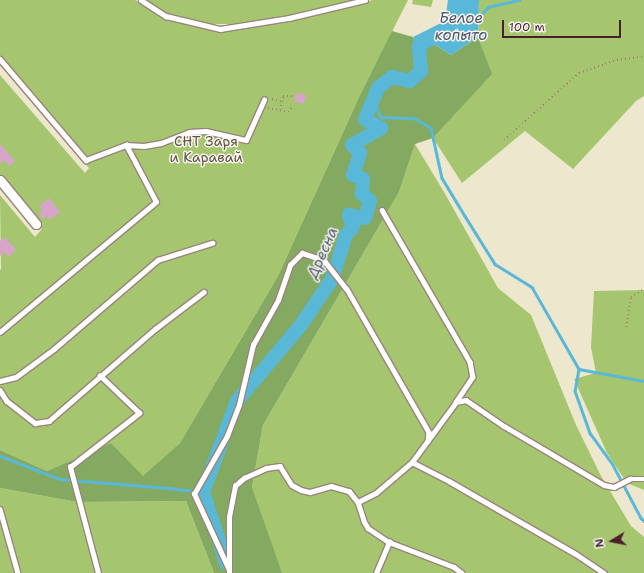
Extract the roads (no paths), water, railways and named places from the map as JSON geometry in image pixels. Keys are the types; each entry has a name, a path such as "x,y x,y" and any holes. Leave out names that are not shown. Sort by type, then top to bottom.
{"street":[{"path":"0,180 36,224"}],"lane":[{"path":"141,0 166,16 220,29 289,18 365,0"},
{"path":"0,59 86,160 126,145 144,146 161,143 189,132 206,131 246,140 264,100"},
{"path":"0,332 156,202 126,145"},
{"path":"358,502 376,493 412,462 473,377 470,362 382,210"},
{"path":"0,381 16,376 54,349 158,260 212,243"},
{"path":"229,571 194,494 227,436 239,405 253,345 278,300 290,265 302,253 324,260 347,288 429,432 428,441"},
{"path":"0,390 7,401 35,423 49,421 155,329 204,292"},
{"path":"98,573 70,467 139,413 100,376"},
{"path":"456,402 466,400 504,426 604,485 614,487 627,481 644,479"},
{"path":"412,462 449,481 576,554 604,573"},
{"path":"229,571 228,536 235,486 244,478 266,468 280,466 292,485 301,490 310,492 331,486 349,491 358,502 364,521 368,528 389,542 454,567 462,573"},
{"path":"0,509 18,573"},
{"path":"376,573 389,542"},
{"path":"451,573 454,567"}],"water":[{"name":"Белое копыто","path":"448,0 479,0 478,37 451,55 434,44 418,53 413,37 445,21"}],"waterway":[{"path":"477,19 488,7 519,0"},
{"name":"Дресна","path":"226,563 203,492 237,401 301,325 332,279 346,235 353,227 349,215 365,218 370,201 362,194 363,179 353,175 360,153 352,145 381,128 365,119 378,88 392,77 410,81 421,71 419,46 430,39"},
{"path":"373,101 381,117 414,118 431,128 442,178 465,216 495,264 532,287 579,369 644,381"},
{"path":"579,369 575,391 590,433 612,463 644,521"},
{"path":"0,456 60,479 203,492"}],"park label":[{"name":"СНТ Заря и Каравай","path":"206,150"}]}
